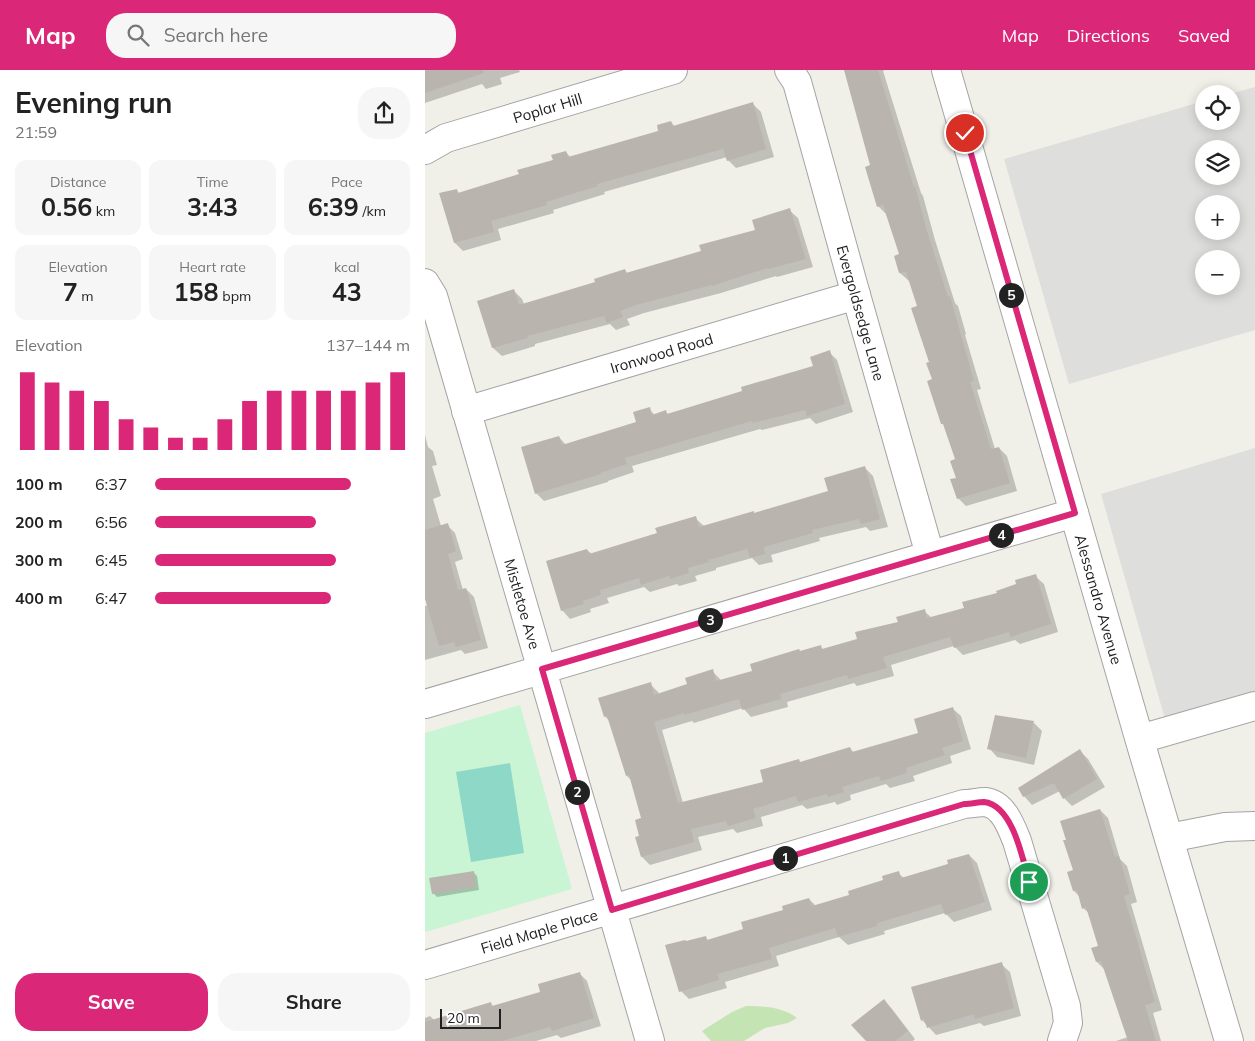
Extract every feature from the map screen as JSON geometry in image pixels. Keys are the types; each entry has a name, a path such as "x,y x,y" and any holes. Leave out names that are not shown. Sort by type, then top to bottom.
{"street":[{"name":"Poplar Hill","path":"425,150 446,138 673,70"},
{"name":"Evergoldsedge Lane","path":"789,70 797,82 930,555"},
{"name":"Alessandro Avenue","path":"946,70 1229,1041"},
{"name":"Mistletoe Ave","path":"425,283 433,296 650,1041"},
{"name":"Ironwood Road","path":"466,411 856,295"},
{"path":"425,704 1075,513"},
{"path":"1140,740 1255,706"},
{"name":"Field Maple Place","path":"425,965 964,804 985,802 998,808 1010,823 1017,841 1066,1006 1068,1023 1061,1041"},
{"path":"1169,838 1225,827 1255,826"}],"shaded area":[{"path":"1255,87 1255,330 1069,384 1004,159 1195,104 1195,130 1240,130 1240,91"},
{"path":"1255,448 1255,694 1165,719 1101,494"}],"green space":[{"path":"520,705 572,889 425,932 425,733"},
{"path":"510,763 524,853 471,862 456,772"},
{"path":"746,1006 779,1009 797,1018 788,1023 765,1028 744,1041 711,1041 702,1031 732,1012"}],"building":[{"path":"425,70 483,70 484,73 425,93"},
{"path":"844,70 878,70 948,297 950,296 974,381 970,382 991,449 999,447 1010,483 957,499 950,479 956,478 950,461 955,459 927,381 932,379 926,363 929,362 911,308 917,306 906,272 899,273 894,256 899,254 883,205 877,207 865,167 870,165"},
{"path":"753,102 766,149 727,161 723,149 597,184 598,186 546,202 547,205 491,221 494,232 454,243 439,193 457,189 458,193 519,174 517,170 553,160 551,155 566,151 568,157 658,131 657,125 671,121 673,126"},
{"path":"790,208 806,259 767,268 712,286 636,305 620,311 623,317 607,323 604,316 527,336 528,338 492,348 477,301 514,289 519,305 595,282 594,279 625,269 626,273 701,251 699,245 755,230 752,220"},
{"path":"830,350 845,404 807,416 805,410 753,423 752,421 625,458 627,464 535,494 521,447 559,436 562,445 636,422 633,412 650,407 652,415 666,410 667,414 742,391 741,387 813,366 810,357"},
{"path":"865,466 880,519 861,524 859,519 812,530 813,533 764,547 765,554 750,558 747,549 708,560 709,562 688,568 689,573 670,579 669,576 641,585 639,578 600,590 601,595 583,601 584,604 561,611 546,561 587,549 589,554 657,533 655,528 696,516 699,527 828,491 824,478"},
{"path":"448,523 456,551 448,554 458,590 466,588 481,640 456,647 454,642 439,646 425,599 425,530"},
{"path":"1036,574 1051,624 1010,637 1009,632 954,648 950,637 883,657 887,668 848,679 847,675 780,694 781,699 742,710 739,699 654,722 678,803 763,782 760,770 799,759 800,762 850,747 852,752 918,733 914,719 953,707 963,741 942,748 945,755 906,768 907,773 881,781 879,776 842,787 844,792 828,797 827,794 798,802 796,796 753,809 756,818 728,826 726,821 691,829 694,842 641,857 635,837 639,836 635,820 641,818 629,775 626,776 607,716 604,717 598,698 651,682 654,695 687,684 685,678 713,669 716,681 752,671 750,664 799,649 800,651 821,645 822,649 857,639 855,632 898,622 896,617 925,609 927,618 964,608 962,602 997,593 996,591 1016,584 1015,580"},
{"path":"995,715 1034,721 1026,758 987,749"},
{"path":"1080,749 1097,779 1063,799 1054,783 1023,797 1018,788"},
{"path":"1100,809 1115,857 1119,856 1130,894 1124,896 1155,1002 1145,1005 1156,1041 1128,1041 1101,961 1096,962 1091,948 1098,946 1086,907 1082,909 1077,890 1073,891 1067,872 1073,870 1063,840 1066,840 1060,821"},
{"path":"969,854 985,902 945,915 941,904 838,937 835,928 769,948 772,959 717,974 719,980 679,992 665,945 706,936 707,940 743,929 741,922 783,910 782,906 809,898 812,906 849,895 848,891 883,880 882,876 899,871 901,878 948,864 947,860"},
{"path":"474,871 476,887 432,894 429,878"},
{"path":"1002,962 1014,1008 975,1019 974,1014 927,1028 924,1019 921,1021 911,987"},
{"path":"580,972 594,1018 552,1031 550,1027 502,1041 425,1041 425,1022 491,1002 492,1006 540,992 538,984"},
{"path":"884,999 908,1031 895,1041 866,1041 851,1025"}],"route":[{"path":"965,133 1075,513 542,669 612,910 964,804 985,802 998,808 1010,823 1029,882"}]}
